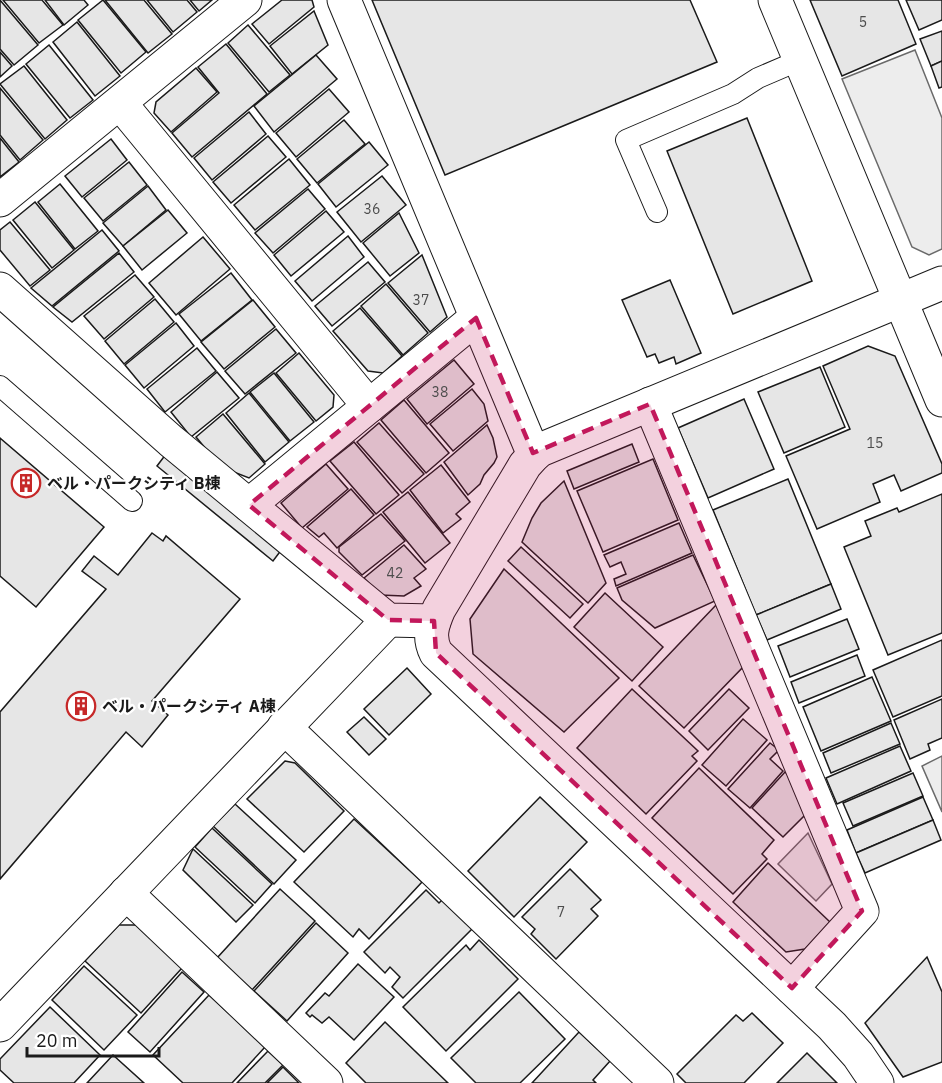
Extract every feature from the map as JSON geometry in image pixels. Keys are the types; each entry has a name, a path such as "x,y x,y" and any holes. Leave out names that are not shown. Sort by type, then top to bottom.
{"street":[{"path":"0,200 245,0"},
{"path":"344,0 534,455"},
{"path":"775,0 942,400"},
{"path":"120,103 369,406"},
{"path":"877,1083 858,1055 839,1033 436,652 432,644 434,621 439,609 525,465 534,455 548,446 942,283"},
{"path":"0,289 171,441 388,620 434,621"},
{"path":"249,505 476,318"},
{"path":"650,404 862,911 792,988"},
{"path":"0,1025 388,620"},
{"path":"284,727 657,1083"},
{"path":"126,893 326,1083"}],"lane":[{"path":"657,212 626,140 733,94 758,78 800,60"},
{"path":"0,386 132,501"}],"highlighted area":[{"path":"476,318 533,453 650,404 862,911 792,988 436,653 434,621 388,620 249,505"}],"shaded area":[{"path":"915,50 942,118 942,249 929,255 912,247 842,79"},
{"path":"942,756 942,812 922,766"},
{"path":"808,833 832,884 816,901 778,864"}],"building":[{"path":"0,0 38,45 14,65 0,49"},
{"path":"3,0 42,0 63,25 39,43"},
{"path":"45,0 84,0 88,5 64,25"},
{"path":"103,0 146,52 121,73 78,20"},
{"path":"105,0 144,0 172,34 148,53"},
{"path":"147,0 187,0 197,12 173,32"},
{"path":"190,0 212,0 199,11"},
{"path":"282,0 312,0 314,7 269,44 252,24"},
{"path":"372,0 690,0 717,62 445,175"},
{"path":"810,0 898,0 916,44 842,76"},
{"path":"906,0 942,0 942,20 919,30"},
{"path":"314,11 328,45 292,74 270,46"},
{"path":"77,22 120,76 95,96 53,42"},
{"path":"248,25 290,75 269,92 228,43"},
{"path":"942,31 942,61 931,66 920,39"},
{"path":"226,44 267,94 192,157 172,133 219,93 198,67"},
{"path":"49,45 93,100 70,118 26,64"},
{"path":"0,52 12,66 0,77"},
{"path":"316,55 337,79 274,132 254,106"},
{"path":"942,61 942,87 939,88 931,66"},
{"path":"24,66 67,120 45,139 0,84"},
{"path":"196,68 217,92 171,132 154,113 156,102"},
{"path":"0,88 43,140 20,160 0,135"},
{"path":"329,89 349,112 296,157 276,133"},
{"path":"249,112 266,134 212,180 194,158"},
{"path":"747,118 812,281 733,314 667,151"},
{"path":"344,120 365,144 317,183 297,159"},
{"path":"268,136 286,157 231,203 213,182"},
{"path":"0,138 19,162 0,177"},
{"path":"111,139 127,160 82,197 65,176"},
{"path":"369,142 388,165 336,207 318,184"},
{"path":"289,159 310,185 255,230 234,205"},
{"path":"129,162 147,185 103,221 84,198"},
{"path":"382,176 406,205 361,242 337,212"},
{"path":"60,184 98,231 75,249 38,202"},
{"path":"148,186 166,210 123,246 103,223"},
{"path":"308,189 325,209 273,253 255,233"},
{"path":"35,202 74,250 52,268 13,220"},
{"path":"168,210 187,233 142,270 123,246"},
{"path":"326,211 344,232 291,276 274,255"},
{"path":"399,213 419,253 390,276 363,243"},
{"path":"10,222 50,270 30,286 0,250 0,230"},
{"path":"102,230 119,251 52,306 31,288"},
{"path":"348,236 364,257 312,301 295,281"},
{"path":"203,237 230,269 176,315 149,283"},
{"path":"119,253 134,272 72,322 53,307"},
{"path":"422,255 447,317 430,332 388,283"},
{"path":"368,262 385,282 332,326 315,306"},
{"path":"231,273 252,300 201,341 179,314"},
{"path":"135,275 154,297 104,339 84,316"},
{"path":"670,280 701,353 676,364 674,357 659,363 655,354 647,357 622,300"},
{"path":"386,284 428,333 403,355 361,306"},
{"path":"155,299 174,322 124,364 105,341"},
{"path":"253,300 275,327 224,369 201,342"},
{"path":"360,308 402,356 383,373 368,371 333,331"},
{"path":"176,323 194,346 144,388 125,365"},
{"path":"276,329 296,353 245,394 225,371"},
{"path":"868,346 895,356 942,464 942,473 901,491 894,475 873,484 880,502 817,529 786,456 850,429 823,366"},
{"path":"197,348 216,371 165,412 147,389"},
{"path":"299,353 334,395 333,407 316,421 276,373"},
{"path":"454,360 474,384 427,424 407,399"},
{"path":"820,367 845,427 784,453 758,392"},
{"path":"217,372 239,398 191,437 171,412"},
{"path":"274,373 314,422 290,441 250,392"},
{"path":"472,389 484,404 488,421 453,451 430,424"},
{"path":"249,393 289,442 265,462 226,413"},
{"path":"744,399 774,469 708,498 678,428"},
{"path":"404,400 449,453 426,473 381,420"},
{"path":"223,414 265,464 249,478 221,467 196,437"},
{"path":"379,423 424,474 402,493 357,442"},
{"path":"487,425 493,438 497,457 480,484 468,495 444,462"},
{"name":"ベル・パークシティ B棟","path":"0,438 104,527 36,607 0,576"},
{"path":"354,442 399,495 376,514 330,461"},
{"path":"632,444 639,462 574,489 567,471"},
{"path":"166,454 282,549 273,561 157,466"},
{"path":"653,459 678,520 603,552 577,491"},
{"path":"326,464 348,489 302,528 281,503"},
{"path":"441,465 470,502 456,514 461,519 443,533 410,490"},
{"path":"788,479 831,584 756,615 713,510"},
{"path":"564,481 606,583 588,603 522,542 541,503"},
{"path":"351,489 374,515 337,548 324,533 319,537 307,527"},
{"path":"408,492 450,543 425,563 383,512"},
{"path":"942,494 942,633 888,655 844,547 871,536 865,521 897,508 899,512"},
{"path":"381,514 405,541 362,575 339,552 339,547"},
{"path":"679,523 692,553 616,586 614,579 626,574 621,562 610,567 604,555"},
{"name":"ベル・パークシティ A棟","path":"152,533 163,541 166,536 240,599 152,701 168,715 142,747 126,732 0,879 0,712 106,589 82,571 94,556 118,575"},
{"path":"404,545 426,569 414,578 421,586 404,596 380,595 364,578"},
{"path":"521,547 583,604 570,618 508,561"},
{"path":"693,555 715,601 655,628 622,600 617,588"},
{"path":"504,569 619,678 564,732 473,654 470,619"},
{"path":"831,584 841,609 767,640 756,615"},
{"path":"605,593 663,647 632,681 574,627"},
{"path":"716,605 744,666 684,728 639,686"},
{"path":"847,619 859,649 790,677 778,646"},
{"path":"942,640 942,696 893,717 873,670"},
{"path":"857,655 865,676 799,703 791,682"},
{"path":"407,668 431,694 389,735 364,709"},
{"path":"872,677 891,721 821,751 803,707"},
{"path":"632,689 698,751 692,756 697,761 646,814 577,748"},
{"path":"729,689 749,708 708,750 689,731"},
{"path":"942,699 942,738 928,744 930,750 910,759 894,720"},
{"path":"364,717 386,739 369,755 347,732"},
{"path":"743,719 767,740 726,786 702,765"},
{"path":"891,723 900,744 831,773 823,753"},
{"path":"770,743 779,750 770,759 783,771 750,808 728,789"},
{"path":"900,746 911,771 837,804 826,778"},
{"path":"285,761 295,763 344,811 304,852 247,799"},
{"path":"699,768 774,840 762,854 767,859 733,894 652,818"},
{"path":"785,772 793,779 806,814 783,837 752,808"},
{"path":"913,773 923,796 853,826 843,803"},
{"path":"540,797 587,842 514,917 468,871"},
{"path":"923,797 933,820 856,853 847,830"},
{"path":"235,804 296,860 274,884 213,826"},
{"path":"354,819 422,882 369,939 359,929 353,937 294,882"},
{"path":"933,820 941,840 865,873 856,853"},
{"path":"212,828 272,884 255,903 195,847"},
{"path":"193,849 253,905 236,922 183,870"},
{"path":"768,863 830,922 805,949 786,952 733,902"},
{"path":"570,869 601,900 591,909 598,916 556,959 531,934 535,929 522,917"},
{"path":"280,889 315,921 252,990 217,958"},
{"path":"426,890 439,903 443,899 472,929 403,998 392,987 400,977 390,967 385,973 364,952"},
{"path":"316,923 348,953 287,1021 254,991"},
{"path":"119,925 136,925 182,968 141,1013 85,961"},
{"path":"479,940 518,979 446,1051 403,1007 466,945 470,950"},
{"path":"927,957 942,992 942,1062 903,1077 865,1023"},
{"path":"358,964 394,997 354,1040 329,1017 322,1023 306,1013 325,993 329,996"},
{"path":"84,966 137,1015 104,1050 52,1000"},
{"path":"182,972 204,992 150,1052 128,1032"},
{"path":"519,992 565,1039 520,1083 476,1083 451,1058"},
{"path":"209,995 265,1047 232,1083 183,1083 153,1055"},
{"path":"50,1007 100,1055 74,1083 14,1083 0,1070 0,1059"},
{"path":"752,1013 783,1043 744,1083 686,1083 677,1074 736,1015 743,1021"},
{"path":"385,1022 448,1083 366,1083 346,1063"},
{"path":"579,1032 610,1061 593,1080 596,1083 532,1083"},
{"path":"268,1051 283,1065 265,1083 237,1083"},
{"path":"807,1053 837,1083 777,1083"},
{"path":"113,1055 144,1083 87,1083"},
{"path":"283,1067 299,1083 267,1083"}],"place":[{"name":"ベル・パークシティ B棟","path":"26,483"},
{"name":"ベル・パークシティ A棟","path":"81,706"}]}
